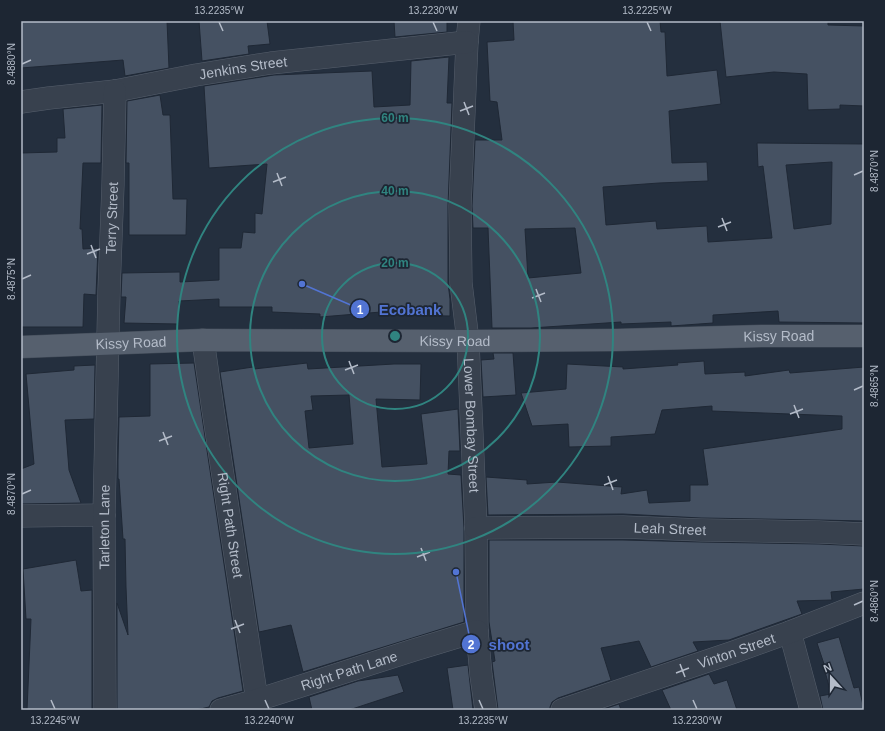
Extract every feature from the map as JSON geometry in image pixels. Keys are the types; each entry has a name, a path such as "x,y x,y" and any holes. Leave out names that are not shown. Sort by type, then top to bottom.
{"main road":[{"name":"Kissy Road","path":"21,347 203,340 468,341 617,340 761,336 864,336"}],"street":[{"name":"Lower Bombay Street","path":"469,21 460,206 461,283 468,341 476,528 477,631 486,710"},
{"name":"Jenkins Street","path":"21,102 115,91 196,75 271,63 467,42"},
{"name":"Terry Street","path":"108,344 115,91"},
{"name":"Right Path Street","path":"203,340 258,705"},
{"name":"Tarleton Lane","path":"105,710 104,515 108,344"},
{"path":"21,516 104,515"},
{"name":"Leah Street","path":"476,528 623,527 864,534"},
{"name":"Vinton Street","path":"562,710 790,632 864,603"},
{"name":"Right Path Lane","path":"221,710 258,705 386,659 477,631"},
{"path":"790,632 811,710"}],"building":[{"path":"21,21 167,21 169,68 125,76 123,60 21,68"},
{"path":"199,21 267,21 270,44 248,46 249,54 202,61"},
{"path":"394,21 447,21 447,32 395,37"},
{"path":"513,21 660,21 661,32 665,32 667,76 717,70 721,104 669,111 672,163 707,162 708,181 603,187 606,225 656,221 657,229 707,226 708,242 772,238 763,166 758,167 757,143 864,144 864,323 779,322 778,311 713,315 713,323 671,326 671,322 621,324 621,322 531,328 492,328 488,228 473,228 472,206 475,140 502,140 497,102 490,101 487,42 514,40","holes":["832,162 831,224 794,229 786,165","575,228 581,273 528,278 525,229"]},
{"path":"720,21 828,21 828,25 864,26 864,106 840,105 840,109 808,110 807,74 774,72 726,77"},
{"path":"449,57 447,103 452,103 448,206 448,283 450,316 381,315 381,312 320,317 320,314 272,312 272,307 219,307 219,299 179,301 178,324 124,323 126,297 121,297 122,273 180,272 180,282 219,280 219,248 241,248 243,232 255,233 255,213 262,214 267,164 209,168 204,86 274,75 372,71 374,107 410,105 411,61"},
{"path":"160,95 163,115 170,115 173,199 187,199 186,235 129,235 129,163 126,163 127,101"},
{"path":"102,105 101,163 83,163 80,229 82,229 83,249 98,248 96,295 84,294 83,327 21,327 21,153 57,152 57,138 65,138 63,109"},
{"path":"493,353 513,353 516,395 483,397 481,360 494,359"},
{"path":"704,361 705,374 745,372 745,376 789,370 790,373 864,367 864,521 701,518 623,514 488,515 486,477 527,480 527,484 557,482 622,487 621,494 647,490 649,503 690,501 690,485 708,485 703,449 842,429 842,416 712,411 712,406 662,410 655,434 611,437 611,446 569,447 568,424 532,426 521,393 566,389 567,364 623,367 623,369 678,365 677,363"},
{"path":"194,363 243,691 218,698 212,701 209,707 196,710 117,710 117,603 128,635 125,539 123,539 118,479 119,417 150,416 150,364"},
{"path":"307,363 308,369 421,364 420,400 376,399 382,467 427,464 421,414 458,409 460,451 449,451 448,474 461,475 464,528 464,622 303,672 291,625 259,632 220,372 253,367 254,369","holes":["349,395 353,444 309,448 305,411 313,410 311,396"]},
{"path":"95,365 94,419 65,420 69,470 81,503 21,504 21,469 34,464 26,374 74,370 74,366"},
{"path":"489,540 623,540 864,546 864,589 831,592 832,600 797,601 802,614 729,640 693,642 698,651 651,667 639,641 601,648 611,680 558,698 552,702 550,710 498,710 492,662 495,661 489,622"},
{"path":"76,560 81,591 92,590 92,710 27,710 31,619 26,619 23,569"},
{"path":"839,637 854,688 859,687 864,710 823,710 820,696 831,694 817,643"},
{"path":"468,665 473,710 453,710 447,668"},
{"path":"709,674 714,684 727,680 737,710 671,710 662,690"},
{"path":"398,675 404,692 349,710 312,710 309,697 358,681"},
{"path":"619,704 621,710 601,710"}],"place":[{"name":"Ecobank","path":"302,284"},
{"name":"shoot","path":"456,572"}]}
